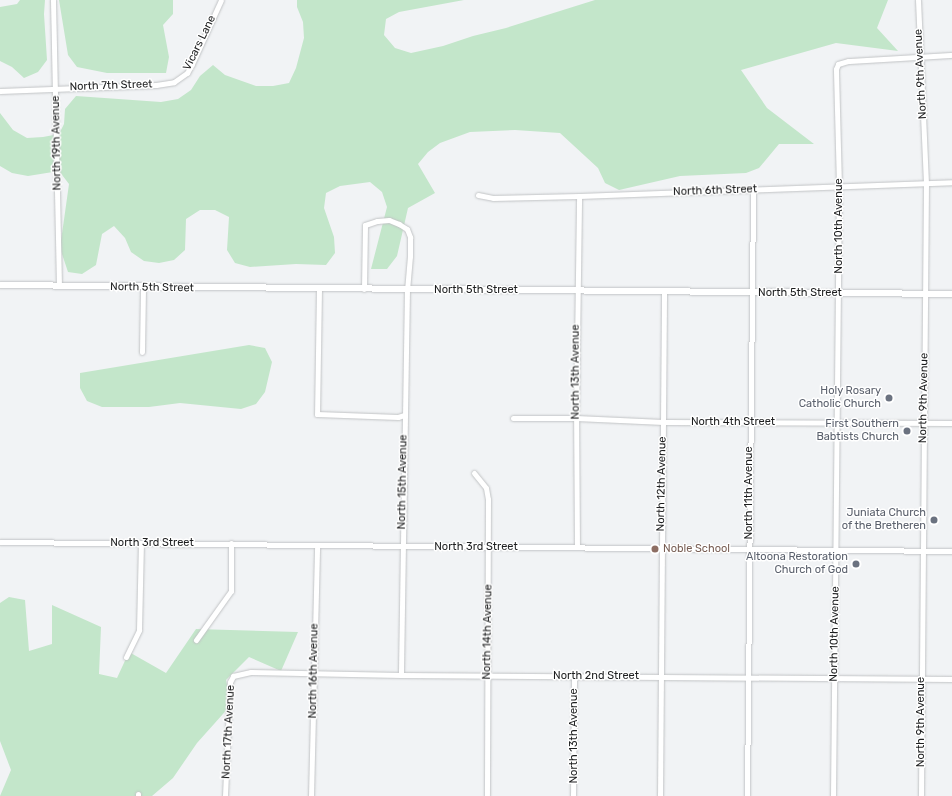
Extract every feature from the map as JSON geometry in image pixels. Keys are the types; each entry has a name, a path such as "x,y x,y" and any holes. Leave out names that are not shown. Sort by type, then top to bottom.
{"street":[{"name":"North 19th Avenue","path":"52,0 56,88 59,286"},
{"name":"Vicars Lane","path":"174,82 187,73 221,0"},
{"name":"North 9th Avenue","path":"918,0 926,183 921,796"},
{"path":"921,57 952,55"},
{"name":"North 10th Avenue","path":"833,796 837,550 839,186 835,74 838,64 848,61 921,57"},
{"name":"North 7th Street","path":"0,91 156,85 174,82"},
{"name":"North 6th Street","path":"478,195 493,198 579,196 952,182"},
{"name":"North 11th Avenue","path":"747,796 753,190"},
{"name":"North 13th Avenue","path":"577,547 576,418 579,196"},
{"name":"North 15th Avenue","path":"364,289 365,226 389,220 407,229 410,237 410,256 407,290 404,415 401,675"},
{"name":"North 5th Street","path":"0,285 143,288 664,293 952,294"},
{"path":"142,352 143,288"},
{"path":"319,289 317,414 404,415"},
{"name":"North 12th Avenue","path":"660,796 664,293"},
{"name":"North 4th Street","path":"513,418 576,418 663,422 837,421 952,423"},
{"name":"North 14th Avenue","path":"474,472 486,488 488,499 487,796"},
{"name":"North 3rd Street","path":"0,542 952,551"},
{"path":"126,657 139,630 141,543"},
{"path":"196,640 231,591 231,543"},
{"name":"North 16th Avenue","path":"311,796 317,545"},
{"name":"North 2nd Street","path":"241,673 952,679"},
{"name":"North 17th Avenue","path":"225,796 229,692 233,676 241,673"},
{"name":"North 13th Avenue","path":"573,796 574,676"}],"green space":[{"path":"20,0 45,0 44,14 47,60 38,72 24,78 12,67 0,61 0,7 17,4"},
{"path":"59,0 173,0 173,14 163,25 169,57 166,73 107,73 77,67 68,55"},
{"path":"297,0 464,0 399,12 386,19 384,35 395,48 411,53 443,46 473,36 506,28 595,0 888,0 877,28 898,51 836,43 741,70 767,108 814,144 779,144 759,168 746,173 680,176 619,190 605,183 598,168 560,133 515,130 470,132 440,143 428,152 418,164 435,193 408,208 397,256 387,269 371,269 387,207 382,192 370,182 340,186 326,193 324,208 334,237 335,253 326,265 296,264 250,267 235,263 227,250 229,217 215,210 200,210 186,219 185,250 174,260 159,263 144,261 131,252 125,238 114,226 102,234 96,265 82,274 68,272 60,248 69,184 59,171 28,176 12,173 0,166 0,113 13,130 27,138 43,137 59,134 64,124 65,109 76,96 161,102 178,99 191,90 200,76 213,65 225,75 256,86 273,86 289,83 296,68 304,38 303,22 297,7"},
{"path":"249,345 265,348 272,362 265,392 256,404 241,409 180,403 149,407 102,407 87,401 80,388 80,373"},
{"path":"9,597 25,600 29,651 52,644 52,605 101,627 99,674 117,678 129,652 166,673 196,629 298,632 281,671 249,657 226,680 231,705 197,743 173,778 152,796 0,796 11,770 0,741 0,603"}],"place":[{"name":"Holy Rosary Catholic Church","path":"889,398"},
{"name":"First Southern Babtists Church","path":"907,431"},
{"name":"Juniata Church of the Bretheren","path":"934,520"},
{"name":"Noble School","path":"655,549"},
{"name":"Altoona Restoration Church of God","path":"856,564"}]}
